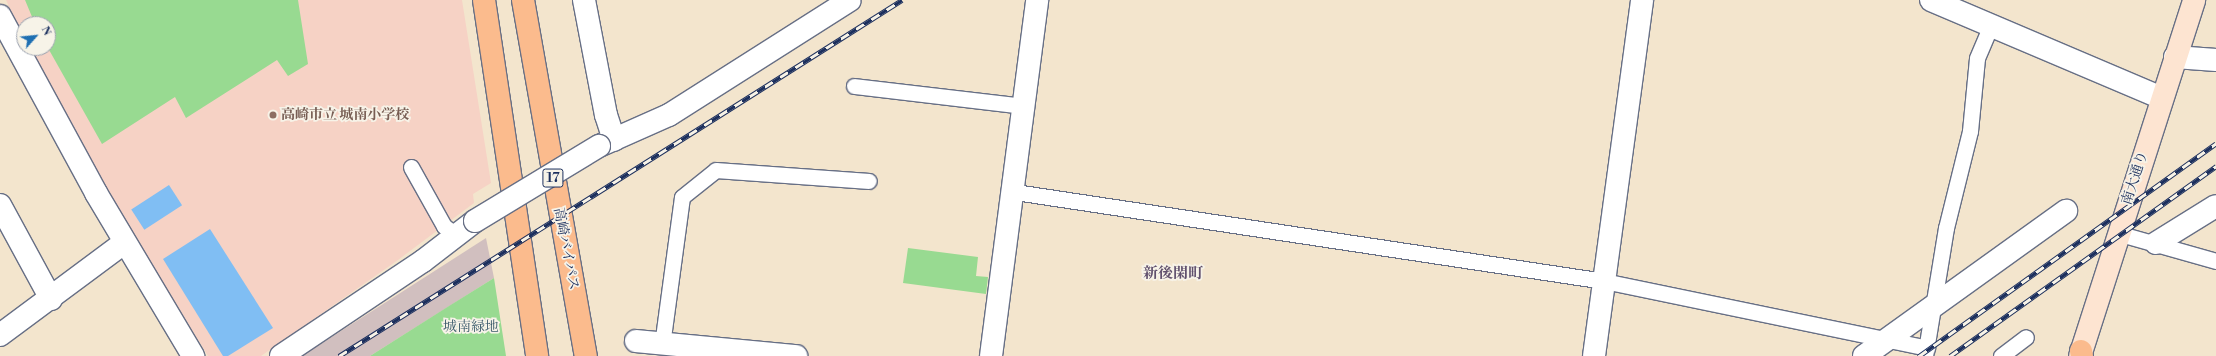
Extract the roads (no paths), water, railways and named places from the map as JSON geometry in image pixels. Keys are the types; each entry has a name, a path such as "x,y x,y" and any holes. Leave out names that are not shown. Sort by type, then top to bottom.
{"highway":[{"path":"484,0 537,356"},
{"name":"高崎バイパス","path":"523,0 586,356"}],"main road":[{"name":"南大通り","path":"2081,354 2117,233 2194,0"}],"street":[{"path":"584,0 606,115 606,143"},
{"path":"281,356 423,261 455,234 475,221 606,143 669,115 850,0"},
{"path":"991,356 1015,192 1023,106 1038,0"},
{"path":"1594,356 1642,0"},
{"path":"1931,0 1990,28 2162,98"},
{"path":"0,16 124,243 193,356"},
{"path":"2175,57 2216,60"},
{"path":"0,205 51,299"},
{"path":"2156,242 2216,206"},
{"path":"1864,356 2066,211"},
{"path":"0,335 51,299 124,243"},
{"path":"636,341 662,345 796,356"}],"lane":[{"path":"1015,192 1604,281 1884,341 1926,352 1935,305 1946,228 1970,131 1976,58 1990,28"},
{"path":"854,86 1023,106"},
{"path":"411,167 444,226 455,234"},
{"path":"662,345 682,197 716,170 869,181"},
{"path":"2117,233 2156,242 2216,261"},
{"path":"2001,356 2026,337"}],"water":[{"path":"169,185 182,205 144,230 131,210"},
{"path":"210,229 273,328 228,356 223,356 163,259"}],"railway":[{"path":"339,356 902,0"},
{"path":"1919,356 2216,143"},
{"path":"1950,356 2216,166"}],"place":[{"name":"高崎市立 城南小学校","path":"273,115"}],"district":[{"name":"新後閑町","path":"1173,274"}],"park label":[{"name":"城南緑地","path":"471,327"}]}
